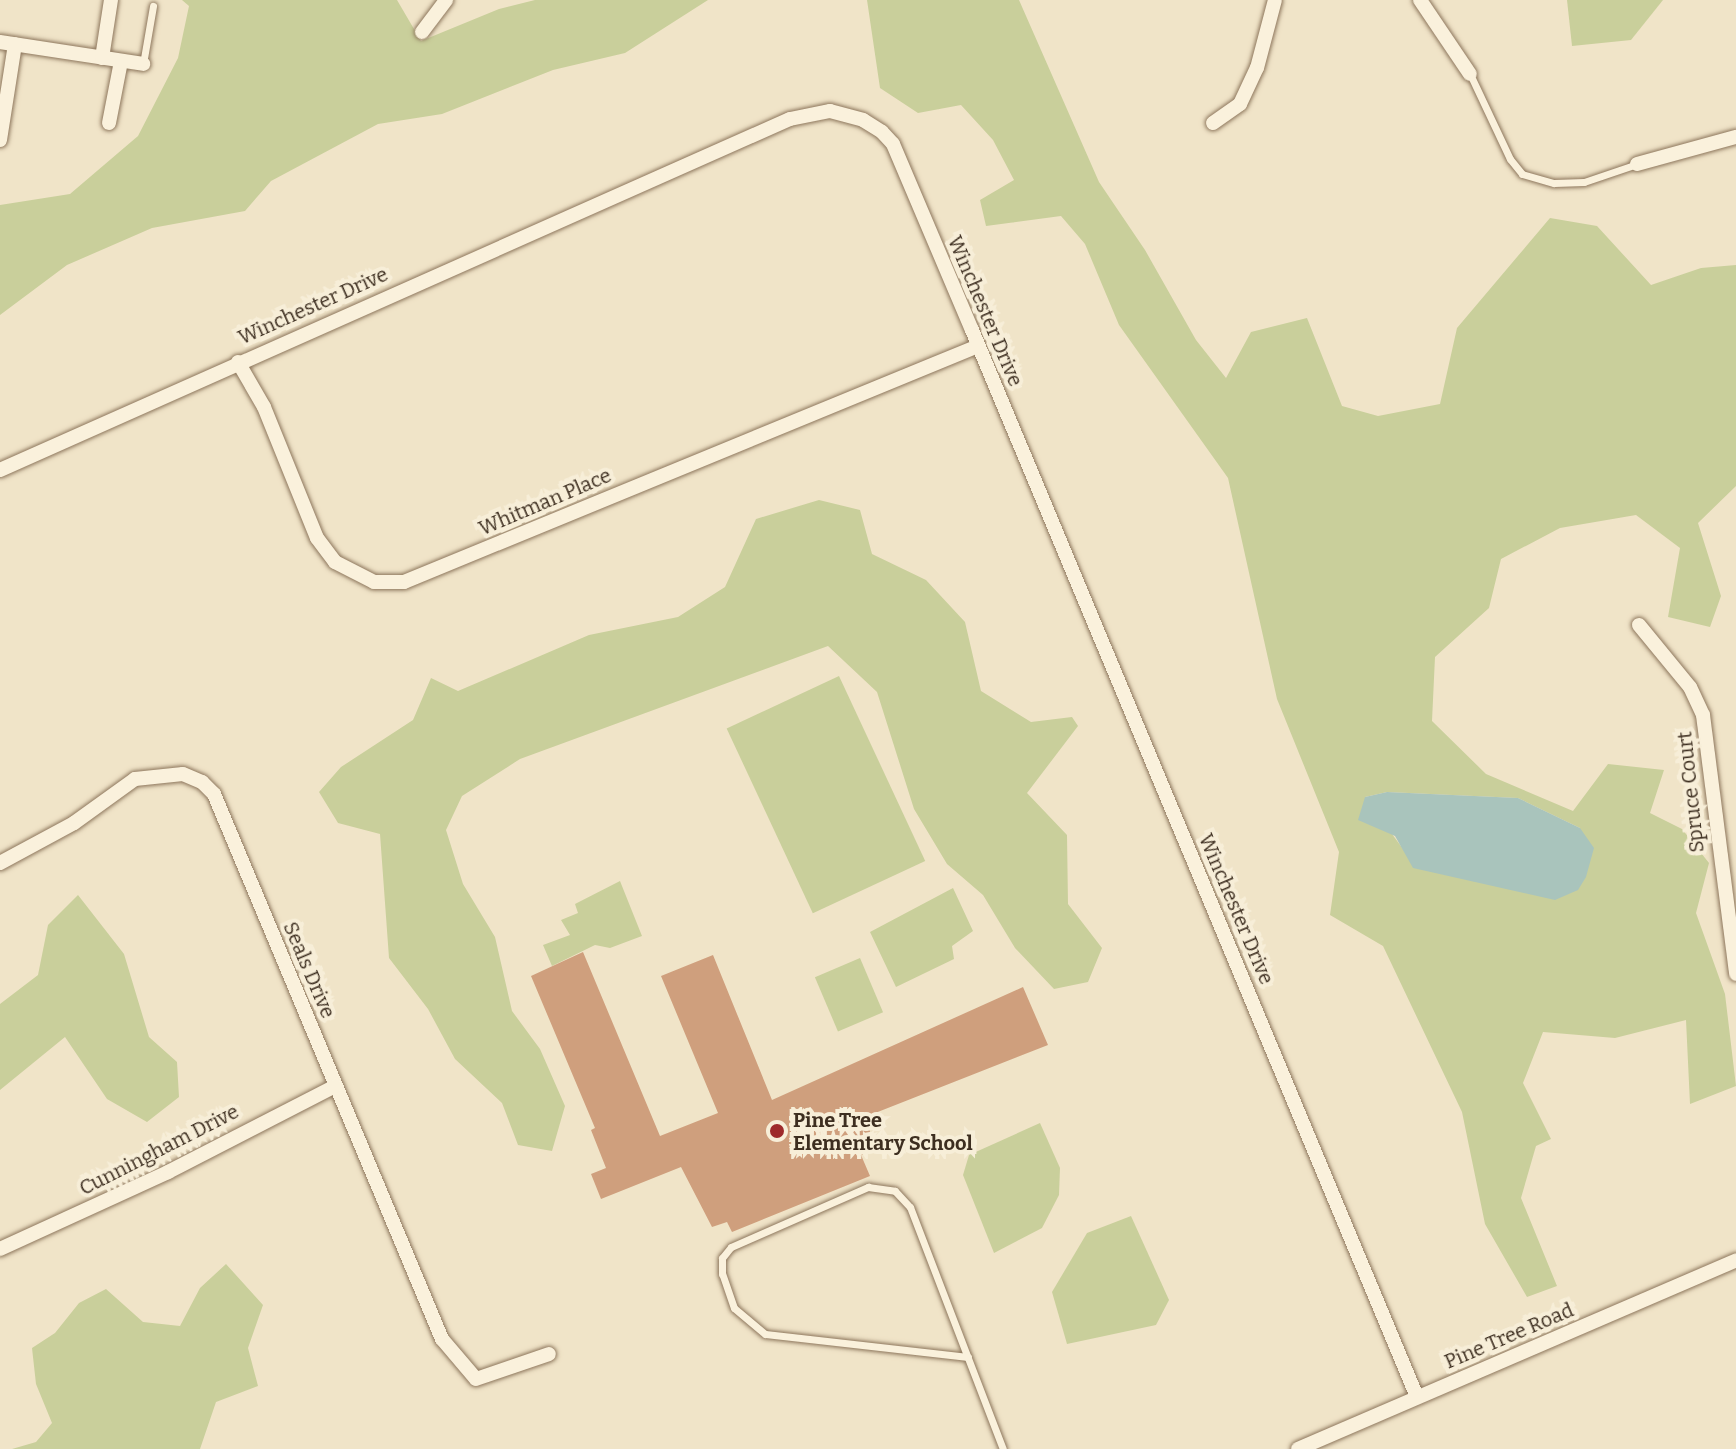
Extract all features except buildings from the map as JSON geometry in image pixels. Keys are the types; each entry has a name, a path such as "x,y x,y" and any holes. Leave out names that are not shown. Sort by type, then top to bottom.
{"street":[{"path":"102,58 111,0"},
{"path":"422,32 446,0"},
{"path":"1213,123 1240,104 1257,68 1275,0"},
{"path":"1420,0 1470,74"},
{"path":"0,140 7,43 143,64"},
{"path":"109,123 121,61"},
{"name":"Winchester Drive","path":"0,470 790,119 830,111 863,120 893,144 1417,1397"},
{"path":"1637,164 1736,137"},
{"name":"Whitman Place","path":"238,362 264,407 317,538 335,562 374,582 404,582 978,346"},
{"name":"Spruce Court","path":"1639,625 1690,687 1703,715 1736,974"},
{"name":"Seals Drive","path":"0,863 74,823 135,779 183,774 202,782 214,794 442,1339 476,1379 549,1354"},
{"name":"Cunningham Drive","path":"0,1249 168,1172 335,1086"},
{"name":"Pine Tree Road","path":"1300,1448 1736,1260"}],"lane":[{"path":"143,64 153,6"},
{"path":"1470,74 1510,159 1522,174 1554,183 1584,182 1637,164"},
{"path":"968,1357 782,1340 765,1334 734,1308 722,1274 722,1258 731,1247 868,1187 895,1191 910,1207 968,1357 1003,1449"}],"green space":[{"path":"182,0 397,0 421,41 499,9 535,0 708,0 625,53 553,70 442,114 378,124 271,181 245,211 152,228 67,265 0,315 0,205 70,194 138,136 178,58 189,6"},
{"path":"867,0 1019,0 1099,182 1145,250 1196,340 1226,378 1251,332 1307,318 1342,406 1378,416 1440,404 1457,328 1550,218 1597,226 1651,285 1701,268 1736,265 1736,486 1698,523 1721,596 1710,627 1668,617 1680,548 1636,515 1560,528 1501,559 1489,608 1435,657 1432,721 1486,774 1573,811 1608,764 1664,770 1650,813 1682,829 1709,863 1696,913 1725,994 1736,1086 1690,1104 1686,1020 1615,1038 1543,1032 1523,1083 1551,1139 1536,1146 1521,1198 1557,1286 1527,1297 1485,1224 1462,1112 1383,946 1330,915 1339,852 1277,699 1228,478 1119,325 1085,244 1061,216 986,226 980,200 1014,180 993,140 961,105 918,113 880,88","holes":["1387,792 1518,798 1580,828 1403,849 1365,797"]},
{"path":"1567,0 1663,0 1631,40 1572,46"},
{"path":"819,500 860,510 872,554 926,580 965,622 981,691 1031,722 1072,717 1078,726 1027,793 1067,835 1068,904 1102,948 1088,982 1054,989 1015,948 983,895 947,864 914,809 877,692 828,646 520,759 462,796 446,830 463,884 495,937 512,1011 540,1049 565,1106 552,1151 518,1145 502,1103 455,1059 428,1009 389,958 380,834 338,823 319,792 341,767 413,720 431,678 458,691 589,635 678,617 725,587 756,519"},
{"path":"839,676 925,861 813,913 727,728"},
{"path":"620,881 642,936 610,948 595,945 552,966 543,945 570,935 561,920 578,913 575,904"},
{"path":"953,888 973,931 952,946 954,959 896,987 870,932"},
{"path":"78,895 124,954 149,1037 177,1062 179,1097 147,1122 107,1099 65,1037 0,1090 0,1004 38,975 48,925"},
{"path":"860,958 883,1012 838,1031 815,977"},
{"path":"1040,1123 1060,1168 1059,1195 1042,1228 994,1253 963,1175 969,1155"},
{"path":"1131,1216 1169,1300 1156,1325 1067,1344 1052,1292 1087,1233"},
{"path":"226,1264 263,1305 248,1348 258,1386 216,1402 200,1449 12,1449 36,1442 52,1423 36,1384 32,1348 55,1333 79,1303 106,1289 143,1322 180,1326 200,1288"}],"water":[{"path":"1387,792 1518,798 1580,828 1594,848 1586,877 1578,890 1555,900 1413,868 1395,836 1358,820 1365,797"}],"place":[{"name":"Pine Tree Elementary School","path":"777,1131"}]}
